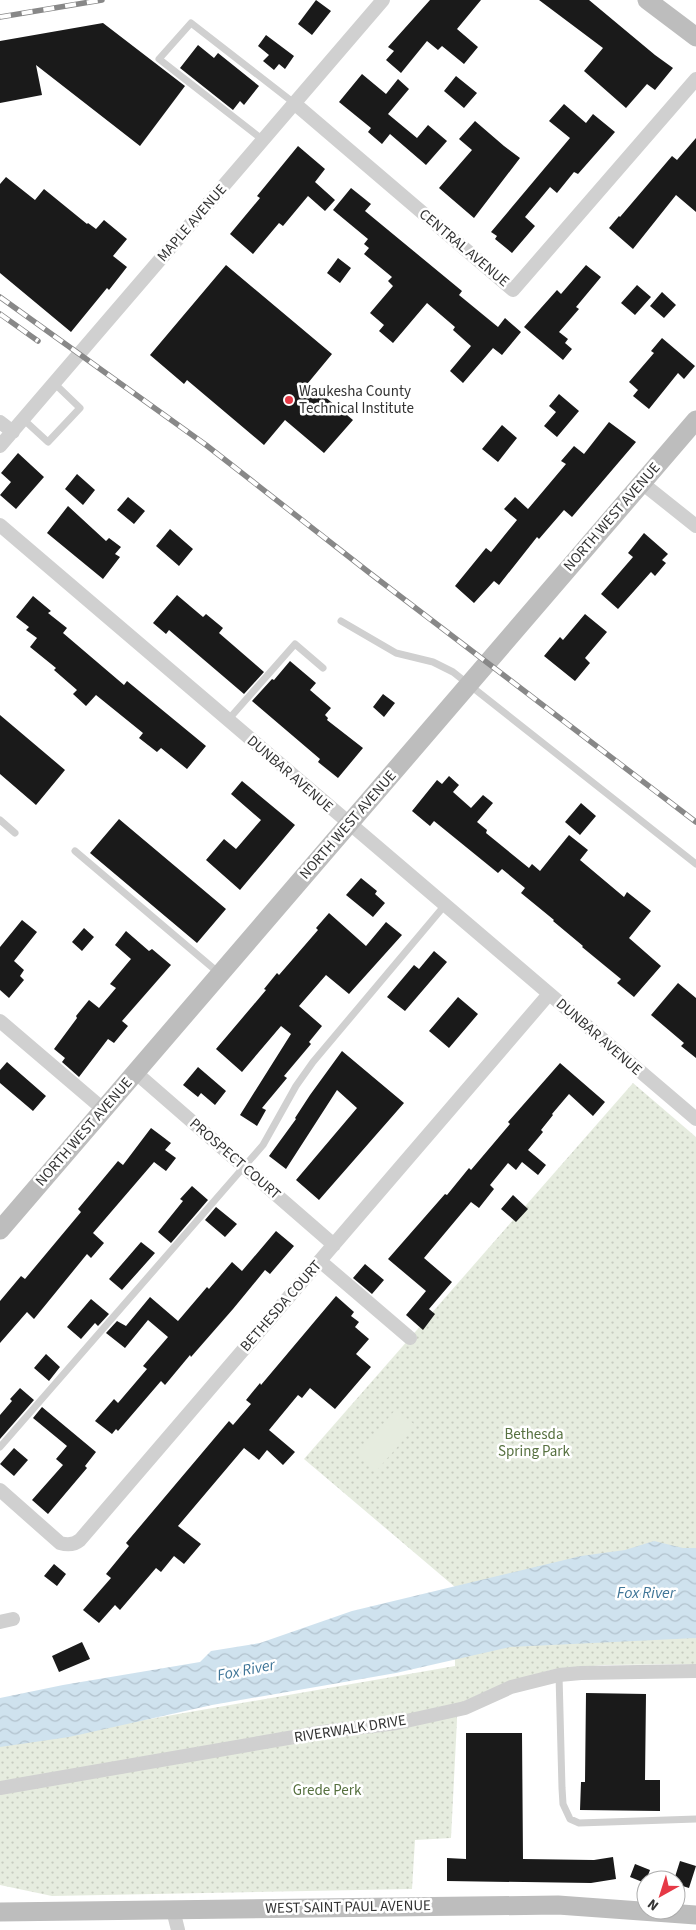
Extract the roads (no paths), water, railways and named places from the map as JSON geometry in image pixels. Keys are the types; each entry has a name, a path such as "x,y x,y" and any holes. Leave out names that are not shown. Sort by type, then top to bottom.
{"street":[{"name":"MAPLE AVENUE","path":"0,446 383,0"},
{"path":"647,0 696,37"},
{"name":"CENTRAL AVENUE","path":"294,103 513,290 696,78"},
{"name":"NORTH WEST AVENUE","path":"0,1230 350,825 696,420"},
{"path":"0,422 12,432"},
{"path":"642,483 696,526"},
{"name":"DUNBAR AVENUE","path":"0,525 696,1119"},
{"name":"BETHESDA COURT","path":"0,1490 60,1543 66,1545 76,1543 549,994"},
{"path":"0,1020 103,1109"},
{"name":"PROSPECT COURT","path":"135,1072 334,1245"},
{"path":"320,1261 410,1338"},
{"name":"RIVERWALK DRIVE","path":"0,1788 323,1732 396,1722 465,1708 511,1687 559,1675 581,1672 696,1671"},
{"name":"WEST SAINT PAUL AVENUE","path":"0,1912 558,1905 696,1916"},
{"path":"173,1910 178,1930"}],"lane":[{"path":"263,140 159,60 190,23 294,103"},
{"path":"23,419 48,442 80,408 54,384"},
{"path":"341,621 396,653 433,662 452,672 696,864"},
{"path":"228,720 295,644 323,668"},
{"path":"0,820 16,833"},
{"path":"75,851 220,974"},
{"path":"0,1447 263,1145 296,1086 313,1062 445,905"},
{"path":"559,1675 563,1804 570,1819 579,1823 696,1819"}],"water":[{"name":"Fox River","path":"654,1541 683,1548 696,1548 696,1638 510,1647 396,1673 212,1705 69,1737 0,1747 0,1698 63,1685 200,1662 211,1651 260,1643 352,1611 581,1556 625,1550"}],"railway":[{"path":"0,17 102,0"},
{"path":"0,297 206,445 371,574 696,822"},
{"path":"0,314 38,341"}],"place":[{"name":"Waukesha County Technical Institute","path":"289,400"}],"park label":[{"name":"Bethesda Spring Park","path":"534,1442"},
{"name":"Grede Perk","path":"327,1790"}]}
